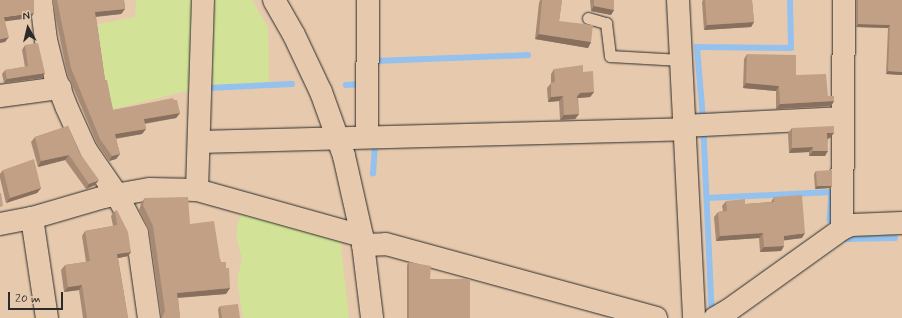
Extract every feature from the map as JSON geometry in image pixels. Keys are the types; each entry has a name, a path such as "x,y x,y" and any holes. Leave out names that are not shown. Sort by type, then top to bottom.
{"street":[{"path":"41,0 46,40 60,88 86,150 117,195 137,233 149,318"},
{"path":"198,190 203,0"},
{"path":"274,0 294,35 321,92 338,138 363,240 372,318"},
{"path":"367,137 368,0"},
{"path":"678,0 694,318"},
{"path":"842,229 844,0"},
{"path":"0,96 60,88"},
{"path":"200,142 684,128 842,118"},
{"path":"0,224 32,218 117,195 150,189 198,190 363,240 386,244 656,318"},
{"path":"32,218 47,318"},
{"path":"715,318 729,310 842,229 851,225 902,223"}],"lane":[{"path":"588,18 606,23 610,56 681,60"}],"green space":[{"path":"136,0 196,0 196,89 113,109 108,106 98,24 135,17"},
{"path":"208,0 252,0 268,27 269,83 206,85"},
{"path":"243,212 340,237 349,318 243,318 237,280 242,259 236,236 238,222"}],"building":[{"path":"0,0 34,0 34,13 4,17 9,37 0,39"},
{"path":"57,0 124,0 125,9 95,12 105,80 107,80 113,110 173,98 174,100 177,100 180,113 144,119 146,129 115,134 120,154 112,156 100,139 71,68"},
{"path":"542,0 562,0 559,21 593,25 591,42 539,34"},
{"path":"594,0 614,0 614,10 594,6"},
{"path":"705,0 752,0 754,22 707,25"},
{"path":"858,0 902,0 902,72 888,71 890,25 858,24"},
{"path":"38,43 45,73 7,79 5,70 28,66 25,45"},
{"path":"747,54 796,55 796,75 826,74 828,96 834,96 834,101 780,104 779,86 746,83"},
{"path":"583,65 583,72 593,71 594,92 580,93 577,96 579,114 564,115 563,96 551,97 551,83 555,82 554,69"},
{"path":"68,126 79,152 99,180 89,184 69,155 41,161 35,137"},
{"path":"834,126 834,133 827,133 828,151 813,151 813,147 792,148 792,128"},
{"path":"34,159 41,188 10,198 3,170"},
{"path":"832,170 832,186 817,186 816,171"},
{"path":"0,193 3,206 0,207"},
{"path":"802,195 805,233 784,236 784,246 764,247 763,233 720,236 718,212 727,211 726,201 745,199 745,204 774,202 774,197"},
{"path":"188,197 190,224 214,221 220,259 221,262 226,262 226,268 229,268 230,288 177,293 180,318 162,318 165,311 153,226 143,205 145,198"},
{"path":"117,210 128,232 131,252 117,254 128,318 87,318 82,285 68,287 65,265 90,261 85,231 117,225 115,211"},
{"path":"409,262 431,266 430,279 470,279 470,318 409,318"},
{"path":"238,304 240,318 222,318 220,306"}],"waterway":[{"path":"703,119 697,47 791,48 790,2"},
{"path":"375,61 528,55"},
{"path":"209,88 292,84"},
{"path":"346,85 361,84"},
{"path":"704,132 712,308"},
{"path":"373,174 375,145"},
{"path":"707,198 832,192 830,220"},
{"path":"846,239 895,238"}]}
